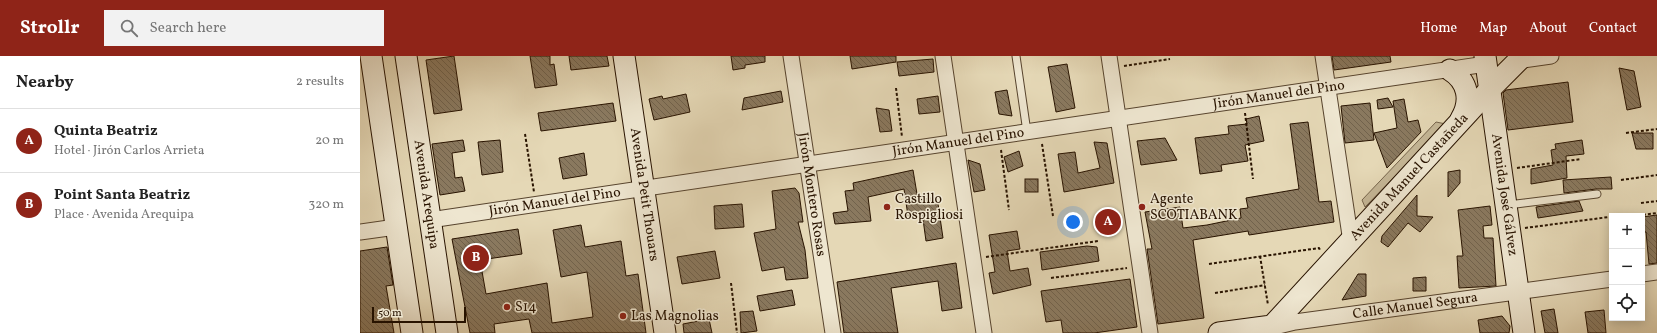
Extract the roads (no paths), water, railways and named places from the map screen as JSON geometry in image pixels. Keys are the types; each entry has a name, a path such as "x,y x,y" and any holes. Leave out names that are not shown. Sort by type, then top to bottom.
{"main road":[{"path":"371,56 412,333"},
{"name":"Avenida Arequipa","path":"406,56 447,333"},
{"name":"Avenida Petit Thouars","path":"624,56 665,333"},
{"name":"Avenida Manuel Castañeda","path":"1268,330 1332,263 1490,89 1503,59"},
{"name":"Avenida José Gálvez","path":"1503,59 1490,89 1524,333"},
{"path":"1450,70 1461,80 1467,94 1466,109 1458,123"},
{"name":"Calle Manuel Segura","path":"1219,333 1268,330"}],"street":[{"name":"Jirón Montero Rosas","path":"791,56 833,333"},
{"path":"943,56 984,333"},
{"path":"1323,56 1351,242"},
{"name":"Jirón Manuel del Pino","path":"430,220 1450,70 1503,59 1551,56"},
{"path":"1110,62 1150,333"},
{"path":"360,232 396,227"},
{"path":"1645,274 1657,272"},
{"name":"Calle Manuel Segura","path":"1268,330 1296,328 1609,278"},
{"path":"1296,328 1295,307 1297,300"}],"lane":[{"path":"1016,56 1034,131"},
{"path":"1506,205 1597,194"}],"place":[{"name":"Castillo Rospigliosi","path":"887,207"},
{"name":"Agente SCOTIABANK","path":"1142,207"},
{"name":"Quinta Beatriz","path":"1108,222"},
{"name":"Point Santa Beatriz","path":"476,258"},
{"name":"S14","path":"507,307"},
{"name":"Las Magnolias","path":"623,316"}]}
